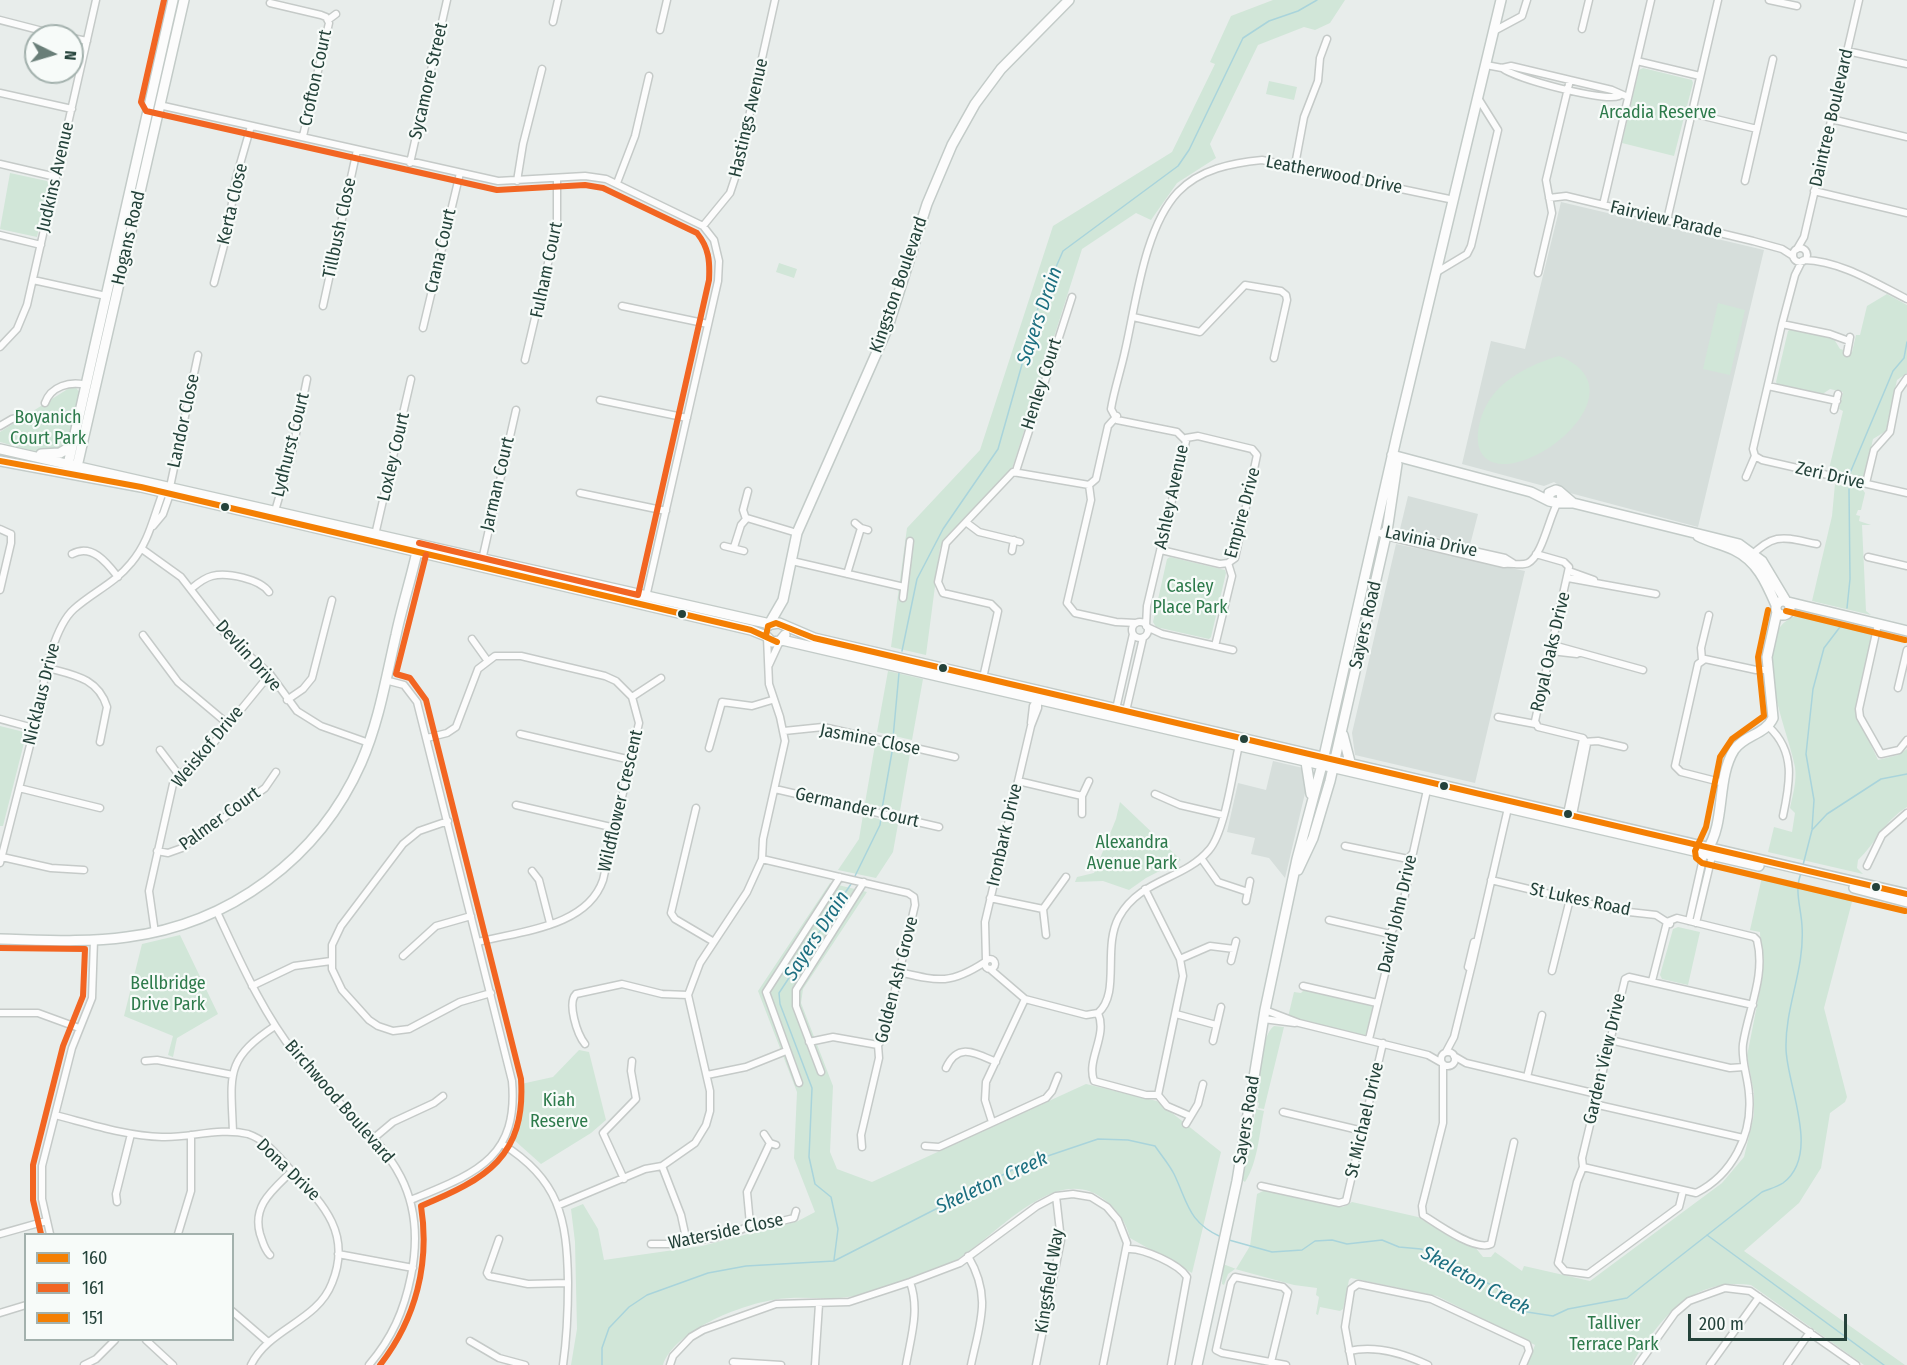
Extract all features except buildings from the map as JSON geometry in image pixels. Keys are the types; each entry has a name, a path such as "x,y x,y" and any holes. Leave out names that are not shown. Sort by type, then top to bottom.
{"street":[{"name":"Judkins Avenue","path":"0,347 11,337 23,318 96,0"},
{"name":"Hogans Road","path":"71,475 155,104 173,0"},
{"name":"Hogans Road","path":"73,464 72,446 106,296 184,0"},
{"name":"Sycamore Street","path":"410,163 447,0"},
{"path":"553,22 558,0"},
{"path":"660,30 667,0"},
{"name":"Hastings Avenue","path":"703,226 730,193 736,175 775,0"},
{"name":"Kingston Boulevard","path":"783,627 783,600 797,533 888,327 927,204 952,145 975,104 1001,69 1068,0"},
{"name":"Sayers Road","path":"1197,1365 1218,1259 1237,1181 1264,1015 1295,872 1501,0"},
{"path":"1494,31 1522,16 1527,0"},
{"path":"1582,29 1589,0"},
{"path":"1603,205 1651,0"},
{"path":"1666,220 1718,0"},
{"path":"1769,0 1797,6"},
{"name":"Daintree Boulevard","path":"1746,477 1755,456 1753,449 1782,324 1801,257 1814,191 1859,0"},
{"name":"Crofton Court","path":"270,3 321,15 328,20"},
{"name":"Crofton Court","path":"328,20 336,14"},
{"path":"0,20 24,26"},
{"name":"Crofton Court","path":"303,136 328,33 328,20"},
{"path":"1295,165 1302,125 1318,81 1320,58 1326,39"},
{"path":"1847,51 1907,64"},
{"path":"1745,181 1773,59"},
{"path":"1637,61 1700,76"},
{"path":"1486,65 1502,68 1512,74 1611,98 1619,96 1628,98"},
{"path":"1502,68 1511,66 1612,90 1619,96"},
{"path":"517,181 542,69"},
{"path":"617,183 632,146 649,76"},
{"path":"1538,273 1552,213 1546,180 1570,80"},
{"path":"0,93 72,109"},
{"path":"1437,272 1467,254 1471,246 1498,130 1478,98"},
{"path":"155,104 498,181 590,176 617,183 703,226 714,240 719,261 718,281 645,602"},
{"path":"1691,113 1757,129"},
{"path":"1831,119 1907,137"},
{"name":"Kerta Close","path":"214,283 236,178 251,126"},
{"name":"Tillbush Close","path":"323,306 357,150"},
{"name":"Leatherwood Drive","path":"1116,417 1111,409 1155,230 1178,192 1212,170 1235,162 1262,160 1295,165 1454,200"},
{"path":"0,164 56,177"},
{"name":"Crana Court","path":"423,328 460,173"},
{"name":"Fulham Court","path":"525,360 557,225 557,178"},
{"path":"1814,191 1907,213"},
{"name":"Fairview Parade","path":"1549,198 1562,195 1782,249 1801,257"},
{"path":"0,236 41,245"},
{"name":"Daintree Boulevard","path":"1797,249 1804,237"},
{"name":"Fairview Parade","path":"1782,249 1797,249 1801,257"},
{"path":"1801,257 1878,281 1907,299"},
{"path":"33,280 106,296"},
{"path":"1133,317 1191,330 1207,325 1245,285 1282,292 1287,300 1274,358"},
{"name":"Henley Court","path":"1016,471 1072,297"},
{"path":"622,306 708,324"},
{"path":"1782,324 1849,339 1847,352"},
{"name":"Landor Close","path":"168,491 198,355"},
{"path":"1866,483 1874,450 1890,432 1898,391 1907,378"},
{"name":"Lydhurst Court","path":"274,511 292,453 307,379"},
{"name":"Loxley Court","path":"375,535 411,379"},
{"path":"45,403 51,394 65,384 74,382 86,386"},
{"path":"1768,386 1838,397 1834,410"},
{"path":"600,400 687,418"},
{"name":"Jarman Court","path":"482,560 516,410"},
{"path":"0,426 12,419 22,417"},
{"path":"983,681 998,615 997,607 943,592 938,582 946,543 1016,471 1080,486 1089,485 1096,479 1108,426 1116,417"},
{"name":"Ashley Avenue","path":"1116,417 1177,432 1186,438 1147,606 1145,636"},
{"name":"Empire Drive","path":"1186,438 1198,436 1252,449 1257,454 1234,558 1228,563 1232,576 1215,646"},
{"path":"24,454 60,453 72,446"},
{"path":"0,449 73,464 168,491 645,602 771,624 814,638 983,681 1334,763 1360,774 1428,785 1832,880 1907,902"},
{"path":"1395,456 1532,492 1553,500 1573,503 1693,534 1710,535 1739,544 1769,572 1783,608 1772,631 1766,670 1773,710 1769,727"},
{"name":"Sayers Road","path":"1295,872 1313,838 1330,781 1387,533 1395,456"},
{"name":"Zeri Drive","path":"1755,456 1762,460 1907,493"},
{"path":"0,461 274,511 375,535 387,541"},
{"path":"1089,485 1091,500 1067,603 1073,612 1116,622 1137,623 1162,634 1233,650"},
{"name":"Nicklaus Drive","path":"1,860 54,644 67,617 118,577 142,549 153,526 163,514 168,491"},
{"path":"734,547 746,519 743,510 748,491"},
{"path":"580,493 666,511"},
{"path":"1553,500 1562,499 1561,493 1573,503"},
{"path":"1536,554 1553,500"},
{"path":"746,519 751,518 797,533"},
{"path":"848,574 864,529 855,523"},
{"path":"967,523 979,532 1017,541 1012,551"},
{"path":"0,529 11,534"},
{"path":"11,534 18,529"},
{"name":"Lavinia Drive","path":"1376,531 1505,558 1514,563 1528,563 1536,554"},
{"path":"0,590 11,534"},
{"path":"1751,556 1763,544 1778,537 1817,544"},
{"path":"903,598 910,541"},
{"path":"724,546 744,551"},
{"path":"418,548 482,560 645,602 767,637 772,642 781,641 983,681"},
{"path":"0,939 94,940 155,933 217,912 278,873 317,834 344,796 369,743 418,548"},
{"name":"Devlin Drive","path":"142,549 170,568 192,588 226,635 270,674 297,711 321,726 369,743"},
{"path":"72,554 85,550 95,553 118,577"},
{"path":"1161,550 1221,564 1228,563"},
{"name":"Royal Oaks Drive","path":"1536,554 1566,563 1568,574 1535,724 1540,728 1584,741 1600,741 1624,747"},
{"path":"1868,557 1907,566"},
{"path":"792,561 904,586"},
{"path":"192,588 205,579 221,574 258,583 269,592"},
{"path":"1568,574 1656,594"},
{"path":"287,700 312,678 332,600"},
{"name":"Kingston Boulevard","path":"771,624 783,600"},
{"name":"Ashley Avenue","path":"1133,633 1147,606"},
{"path":"1783,608 1805,608 1907,631"},
{"path":"1709,615 1701,648 1702,660 1698,664 1675,766 1681,772 1724,783"},
{"path":"1116,622 1138,638 1162,634"},
{"path":"559,1205 645,1169 662,1166 695,1143 706,1125 711,1103 707,1075 688,995 700,963 747,892 762,859 763,839 783,752 784,731 772,700 768,668 766,629 771,624"},
{"path":"1878,624 1861,697 1860,717 1881,754 1899,750 1907,740"},
{"path":"768,668 785,634 783,627"},
{"path":"1121,712 1133,633"},
{"path":"143,634 178,682 228,724"},
{"path":"1121,712 1145,636"},
{"path":"472,639 487,660"},
{"path":"1552,648 1643,670"},
{"path":"1898,688 1907,650"},
{"path":"427,738 447,733 456,727 462,716 473,677 487,660 506,654 605,676 616,681 632,696 662,678"},
{"path":"1702,660 1766,670"},
{"path":"48,668 88,680 104,700 106,716 100,742"},
{"name":"Weiskof Drive","path":"155,933 149,891 170,793 179,775 202,756 270,674"},
{"path":"385,680 404,685 414,695 427,738 491,993 512,1081 514,1102 509,1129 502,1144 470,1176 411,1200"},
{"name":"Ironbark Drive","path":"1039,694 1033,706 1031,726 990,898 985,922 985,945 989,965 1000,978 1025,999 1086,1015 1098,1013"},
{"name":"Wildflower Crescent","path":"478,942 575,916 596,896 603,880 639,723 632,696"},
{"path":"709,748 720,699 752,706 772,700"},
{"path":"1498,717 1535,724"},
{"path":"0,719 33,728"},
{"path":"1343,725 1350,762"},
{"name":"Jasmine Close","path":"784,731 823,727 955,757"},
{"path":"1693,922 1724,783 1734,749 1748,737 1769,727"},
{"path":"1769,727 1782,742 1790,769 1791,782 1782,816 1792,816"},
{"path":"520,734 631,760"},
{"path":"1569,818 1588,748 1584,741"},
{"path":"1240,742 1306,762 1323,761"},
{"path":"1158,1095 1146,1095 1094,1081 1092,1072 1102,1032 1098,1013 1106,1004 1110,993 1109,956 1114,929 1129,902 1145,888 1201,858 1216,839 1240,742"},
{"path":"159,750 179,775"},
{"path":"1306,762 1311,783 1312,807"},
{"path":"1334,763 1350,762 1508,808 1569,818"},
{"name":"Palmer Court","path":"157,851 168,853 182,848 265,788 276,772"},
{"path":"1330,781 1360,774"},
{"path":"1018,781 1082,796"},
{"path":"1082,814 1082,796 1089,781"},
{"name":"David John Drive","path":"1369,1039 1393,941 1390,934 1397,920 1408,875 1408,859 1413,853 1428,785"},
{"path":"19,788 100,808"},
{"name":"Germander Court","path":"775,789 939,827"},
{"path":"1155,794 1180,805 1223,815"},
{"path":"516,805 615,828"},
{"path":"696,808 671,913 675,920 714,942"},
{"path":"1508,808 1444,1078 1443,1123 1422,1212 1454,1235 1482,1246 1490,1245 1514,1142"},
{"path":"1867,866 1882,835 1907,813"},
{"path":"448,821 419,831 403,844 341,926 332,945 331,961 342,990 369,1020 393,1031 409,1029 460,1002 491,993"},
{"path":"1345,846 1408,859"},
{"path":"1201,858 1218,882 1248,892"},
{"name":"Golden Ash Grove","path":"762,859 864,882 914,897 915,905 884,1036 878,1045 879,1058 861,1136 862,1147"},
{"path":"1,860 51,868 84,870"},
{"path":"532,871 539,880 550,923"},
{"path":"799,1083 767,1000 767,988 840,877"},
{"path":"1046,935 1043,909 1066,877"},
{"name":"St Lukes Road","path":"1491,880 1620,911 1656,915 1669,923 1673,917 1756,939 1759,967 1753,1005"},
{"path":"1832,880 1907,894"},
{"path":"821,1072 796,1006 796,990 864,882"},
{"path":"1246,900 1250,882"},
{"path":"1145,888 1180,959 1182,986 1158,1095"},
{"path":"990,898 1043,909"},
{"path":"1552,971 1570,899"},
{"name":"Birchwood Boulevard","path":"217,912 252,986 275,1026 318,1081 389,1155 411,1200 416,1236 413,1268 399,1321 389,1340 369,1365"},
{"path":"403,956 436,926 471,916"},
{"path":"1329,920 1390,934"},
{"path":"1652,981 1664,933 1669,923"},
{"path":"50,1233 41,1186 42,1166 79,1028 94,986 94,940"},
{"path":"1231,961 1236,941"},
{"path":"1180,959 1210,946 1234,949"},
{"path":"252,986 294,966 331,961"},
{"path":"899,972 941,981 989,965"},
{"name":"Garden View Drive","path":"1683,1191 1679,1207 1591,1272 1584,1275 1565,1271 1558,1263 1577,1182 1583,1167 1582,1158 1594,1104 1625,979 1629,977 1652,981 1753,1005"},
{"path":"585,1044 580,1035 572,1004 576,994 622,984 662,994 688,995"},
{"path":"1303,986 1377,1003"},
{"path":"992,1122 984,1092 1025,999"},
{"path":"1583,1167 1696,1193 1716,1180 1735,1159 1743,1138 1750,1103 1743,1044 1753,1005"},
{"path":"1213,1041 1221,1007"},
{"path":"0,1013 38,1012 79,1028"},
{"path":"1176,1014 1216,1024"},
{"path":"1264,1015 1369,1039 1428,1055 1447,1064 1466,1063 1597,1094"},
{"path":"1527,1077 1542,1015"},
{"path":"233,1132 233,1075 238,1058 246,1046 275,1026"},
{"path":"809,1042 833,1037 878,1045"},
{"path":"1610,1041 1730,1068 1744,1067"},
{"name":"St Michael Drive","path":"1261,1186 1339,1203 1348,1198 1383,1043"},
{"path":"946,1068 955,1054 963,1050 996,1062"},
{"path":"707,1075 746,1067 786,1051"},
{"path":"1447,1064 1441,1057 1450,1054"},
{"path":"1428,1055 1450,1054 1466,1063"},
{"path":"145,1061 157,1060 233,1075"},
{"path":"624,1179 614,1154 603,1136 604,1130 636,1099 631,1071 632,1061"},
{"path":"925,1146 939,1147 1046,1098 1052,1091 1058,1076"},
{"path":"1186,1124 1198,1104 1203,1084"},
{"path":"1158,1095 1167,1106 1190,1116"},
{"path":"374,1138 393,1122 434,1103 443,1096"},
{"path":"1594,1104 1743,1138"},
{"path":"1283,1112 1363,1131"},
{"name":"Dona Drive","path":"55,1115 131,1134 165,1137 233,1132 260,1140 328,1211 337,1236 338,1254 332,1284 321,1302 306,1317 268,1342 251,1365"},
{"path":"117,1202 131,1134"},
{"path":"750,1224 747,1192 773,1144 764,1134"},
{"path":"178,1233 191,1191 191,1135"},
{"path":"502,1144 532,1167 559,1205 566,1231 568,1283 568,1327 563,1365"},
{"path":"662,1166 681,1215 686,1238"},
{"path":"270,1255 264,1246 258,1225 259,1211 265,1199 292,1171"},
{"path":"670,1365 673,1356 703,1330 776,1304 819,1304 858,1300 910,1282 960,1263 1037,1206 1056,1196 1081,1195 1099,1202 1118,1220 1128,1249 1103,1365"},
{"name":"Kingsfield Way","path":"1036,1365 1061,1240 1056,1196"},
{"name":"Waterside Close","path":"651,1244 675,1244 686,1238 697,1241 741,1230 750,1224 761,1226 794,1218 796,1211"},
{"path":"0,1234 46,1221"},
{"path":"499,1239 487,1273 489,1276 528,1284 568,1283"},
{"path":"1128,1249 1142,1249 1181,1270 1187,1277 1171,1365"},
{"path":"338,1254 413,1268"},
{"path":"968,1256 980,1276 984,1295 971,1365"},
{"path":"1271,1362 1288,1292 1283,1287 1235,1276 1231,1283 1216,1350 1271,1362 1286,1365"},
{"path":"906,1365 915,1317 915,1303 910,1282"},
{"path":"1352,1365 1346,1322 1354,1286 1361,1285 1419,1296 1444,1305 1527,1344 1529,1350 1522,1365"},
{"path":"1638,1365 1675,1313 1689,1301 1725,1288 1742,1289 1759,1297 1856,1365"},
{"path":"1710,1365 1759,1297"},
{"path":"815,1365 819,1304"},
{"path":"0,1313 24,1306"},
{"path":"234,1313 268,1342"},
{"path":"1787,1365 1810,1332"},
{"path":"84,1365 96,1359 114,1341"},
{"path":"147,1341 173,1365"},
{"path":"470,1341 499,1358 525,1365"},
{"path":"1349,1351 1369,1348 1428,1365"},
{"path":"733,1362 742,1358 781,1365"}],"shaded area":[{"path":"1561,202 1764,250 1698,527 1570,493 1554,482 1544,486 1462,464 1491,341 1525,349"},
{"path":"1408,496 1478,514 1470,545 1400,529"},
{"path":"1396,544 1525,571 1475,783 1355,755 1352,733"},
{"path":"1273,761 1303,768 1306,789 1285,878 1269,858 1251,854 1255,838 1227,832 1238,783 1266,790"}],"green space":[{"path":"1273,0 1345,0 1330,23 1315,30 1304,27 1258,45 1210,144 1216,158 1177,183 1151,220 1136,213 1082,249 1012,469 940,548 926,655 891,647 907,528 980,450 1053,226 1172,152 1215,64 1210,62 1231,16"},
{"name":"Arcadia Reserve","path":"1643,68 1692,80 1674,156 1622,143 1639,70"},
{"path":"1269,81 1297,87 1294,100 1266,94"},
{"path":"10,173 47,181 49,184 37,237 0,229"},
{"path":"779,263 797,269 794,278 776,272"},
{"path":"1887,294 1907,305 1907,373 1897,380 1886,431 1873,439 1865,475 1862,477 1829,469 1843,411 1839,409 1843,392 1830,389 1821,395 1778,385 1776,382 1788,331 1791,329 1834,339 1840,349 1852,352 1856,335 1860,335 1867,306"},
{"path":"1718,303 1745,310 1730,375 1703,369"},
{"path":"1559,356 1580,369 1589,385 1588,402 1579,419 1564,436 1546,450 1526,459 1507,464 1494,462 1485,457 1480,449 1479,427 1482,415 1493,395 1507,381 1523,371"},
{"name":"Boyanich Court Park","path":"74,385 80,393 76,419 71,439 63,449 36,451 0,442 0,432"},
{"path":"1835,484 1863,490 1865,493 1861,510 1858,510 1856,515 1860,516 1859,521 1871,525 1862,525 1866,611 1871,615 1812,601 1832,516"},
{"name":"Casley Place Park","path":"1170,557 1225,570 1209,639 1156,627 1153,622 1167,559"},
{"path":"1802,614 1870,628 1873,631 1855,711 1878,760 1898,755 1907,749 1907,807 1886,825 1858,860 1857,868 1863,874 1768,852 1774,827 1792,832 1795,813 1790,808 1795,782 1795,767 1778,706 1771,659 1774,639 1784,623"},
{"path":"888,671 923,679 912,740 877,732"},
{"path":"0,726 24,732 26,735 3,826 0,826"},
{"path":"875,745 910,753 900,811 865,803"},
{"name":"Alexandra Avenue Park","path":"1120,802 1181,860 1146,878 1129,890 1103,881 1075,882 1077,877 1094,873 1116,819"},
{"path":"863,815 898,824 893,852 876,878 838,870 859,839"},
{"name":"Talliver Terrace Park","path":"1762,877 1853,898 1824,1008 1847,1097 1845,1102 1830,1113 1821,1168 1799,1203 1744,1251 1905,1365 1864,1365 1751,1285 1719,1286 1705,1290 1681,1304 1660,1324 1632,1365 1527,1365 1535,1345 1437,1296 1351,1278 1343,1309 1340,1311 1320,1307 1318,1315 1316,1314 1319,1297 1316,1295 1317,1288 1294,1285 1235,1269 1228,1274 1224,1285 1222,1284 1223,1264 1236,1269 1250,1246 1257,1194 1267,1189 1343,1207 1352,1202 1418,1217 1455,1240 1475,1247 1483,1257 1491,1257 1495,1252 1522,1271 1524,1266 1590,1281 1722,1183 1744,1157 1754,1115 1754,1093 1747,1056 1762,980 1760,932 1750,930"},
{"path":"830,883 867,892 803,989 801,1003 833,1086 830,1152 837,1169 872,1182 1086,1084 1157,1101 1221,1152 1192,1273 1130,1238 1121,1218 1106,1201 1087,1190 1068,1189 1048,1195 1028,1206 958,1259 908,1280 855,1296 783,1299 743,1307 710,1322 680,1341 663,1365 571,1365 577,1329 575,1242 571,1209 583,1204 598,1229 604,1260 702,1246 798,1221 815,1212 794,1158 797,1092 758,991"},
{"path":"1678,927 1700,932 1688,985 1662,979 1660,975 1673,929"},
{"name":"Bellbridge Drive Park","path":"180,935 218,1014 177,1038 173,1057 168,1055 173,1036 124,1016 142,944"},
{"path":"1305,989 1373,1005 1368,1033 1364,1036 1288,1017 1294,992 1301,993"},
{"path":"1274,1026 1284,1027 1264,1109 1258,1108 1259,1103 1257,1102 1261,1061 1266,1039"},
{"name":"Kiah Reserve","path":"579,1050 589,1052 606,1120 591,1133 541,1164 513,1139 521,1111 521,1084 553,1077"},
{"path":"1256,1109 1264,1111 1255,1157 1245,1182 1242,1180"}],"waterway":[{"name":"Sayers Drain","path":"902,651 917,579 943,529 998,449 1038,308 1063,251 1178,166 1189,150 1243,38 1269,21 1298,11 1317,0"},
{"path":"1850,473 1893,371 1904,358 1907,342"},
{"path":"1847,608 1850,579 1849,489"},
{"path":"1812,829 1814,800 1806,754 1813,689 1824,648 1843,623"},
{"name":"Sayers Drain","path":"893,738 899,673"},
{"name":"Sayers Drain","path":"882,809 893,746"},
{"name":"Skeleton Creek","path":"1803,865 1812,830 1827,814 1881,779 1907,774"},
{"name":"Sayers Drain","path":"855,876 880,825 881,818"},
{"name":"Skeleton Creek","path":"1229,1240 1272,1252 1302,1250 1315,1241 1332,1240 1347,1244 1382,1240 1399,1247 1421,1249 1436,1254 1500,1290 1527,1312 1553,1316 1568,1309 1627,1298 1762,1192 1783,1183 1794,1170 1800,1155 1801,1137 1786,1048 1788,1018 1801,957 1802,926 1798,893 1801,873"},
{"name":"Sayers Drain","path":"834,1260 838,1229 831,1197 815,1184 809,1157 812,1088 780,1004 779,993 851,884"},
{"name":"Skeleton Creek","path":"602,1365 602,1348 609,1328 629,1307 647,1295 708,1273 746,1266 834,1261 1024,1164 1098,1139 1128,1140 1155,1146 1172,1170 1195,1218 1221,1237"},
{"path":"1707,1235 1884,1365"}],"transit line":[{"name":"161","path":"164,0 141,102 146,111 497,190 585,185 603,188 697,233 704,244 709,261 709,280 638,595 419,543"},
{"name":"160","path":"0,461 141,487 751,630 777,642"},
{"name":"161","path":"380,1365 403,1329 417,1290 423,1248 421,1206 465,1186 483,1175 497,1162 509,1146 517,1128 521,1106 521,1079 426,700 410,678 396,674 426,555"},
{"name":"151","path":"1768,610 1758,657 1764,716 1732,739 1720,757 1706,827 1695,851 1696,858 1702,863 1905,911"},
{"name":"151","path":"1786,611 1905,640"},
{"name":"160","path":"766,636 768,626 776,623 814,638 1907,894"},
{"name":"161","path":"0,948 85,949 83,996 63,1046 33,1165 33,1200 41,1233"}]}
